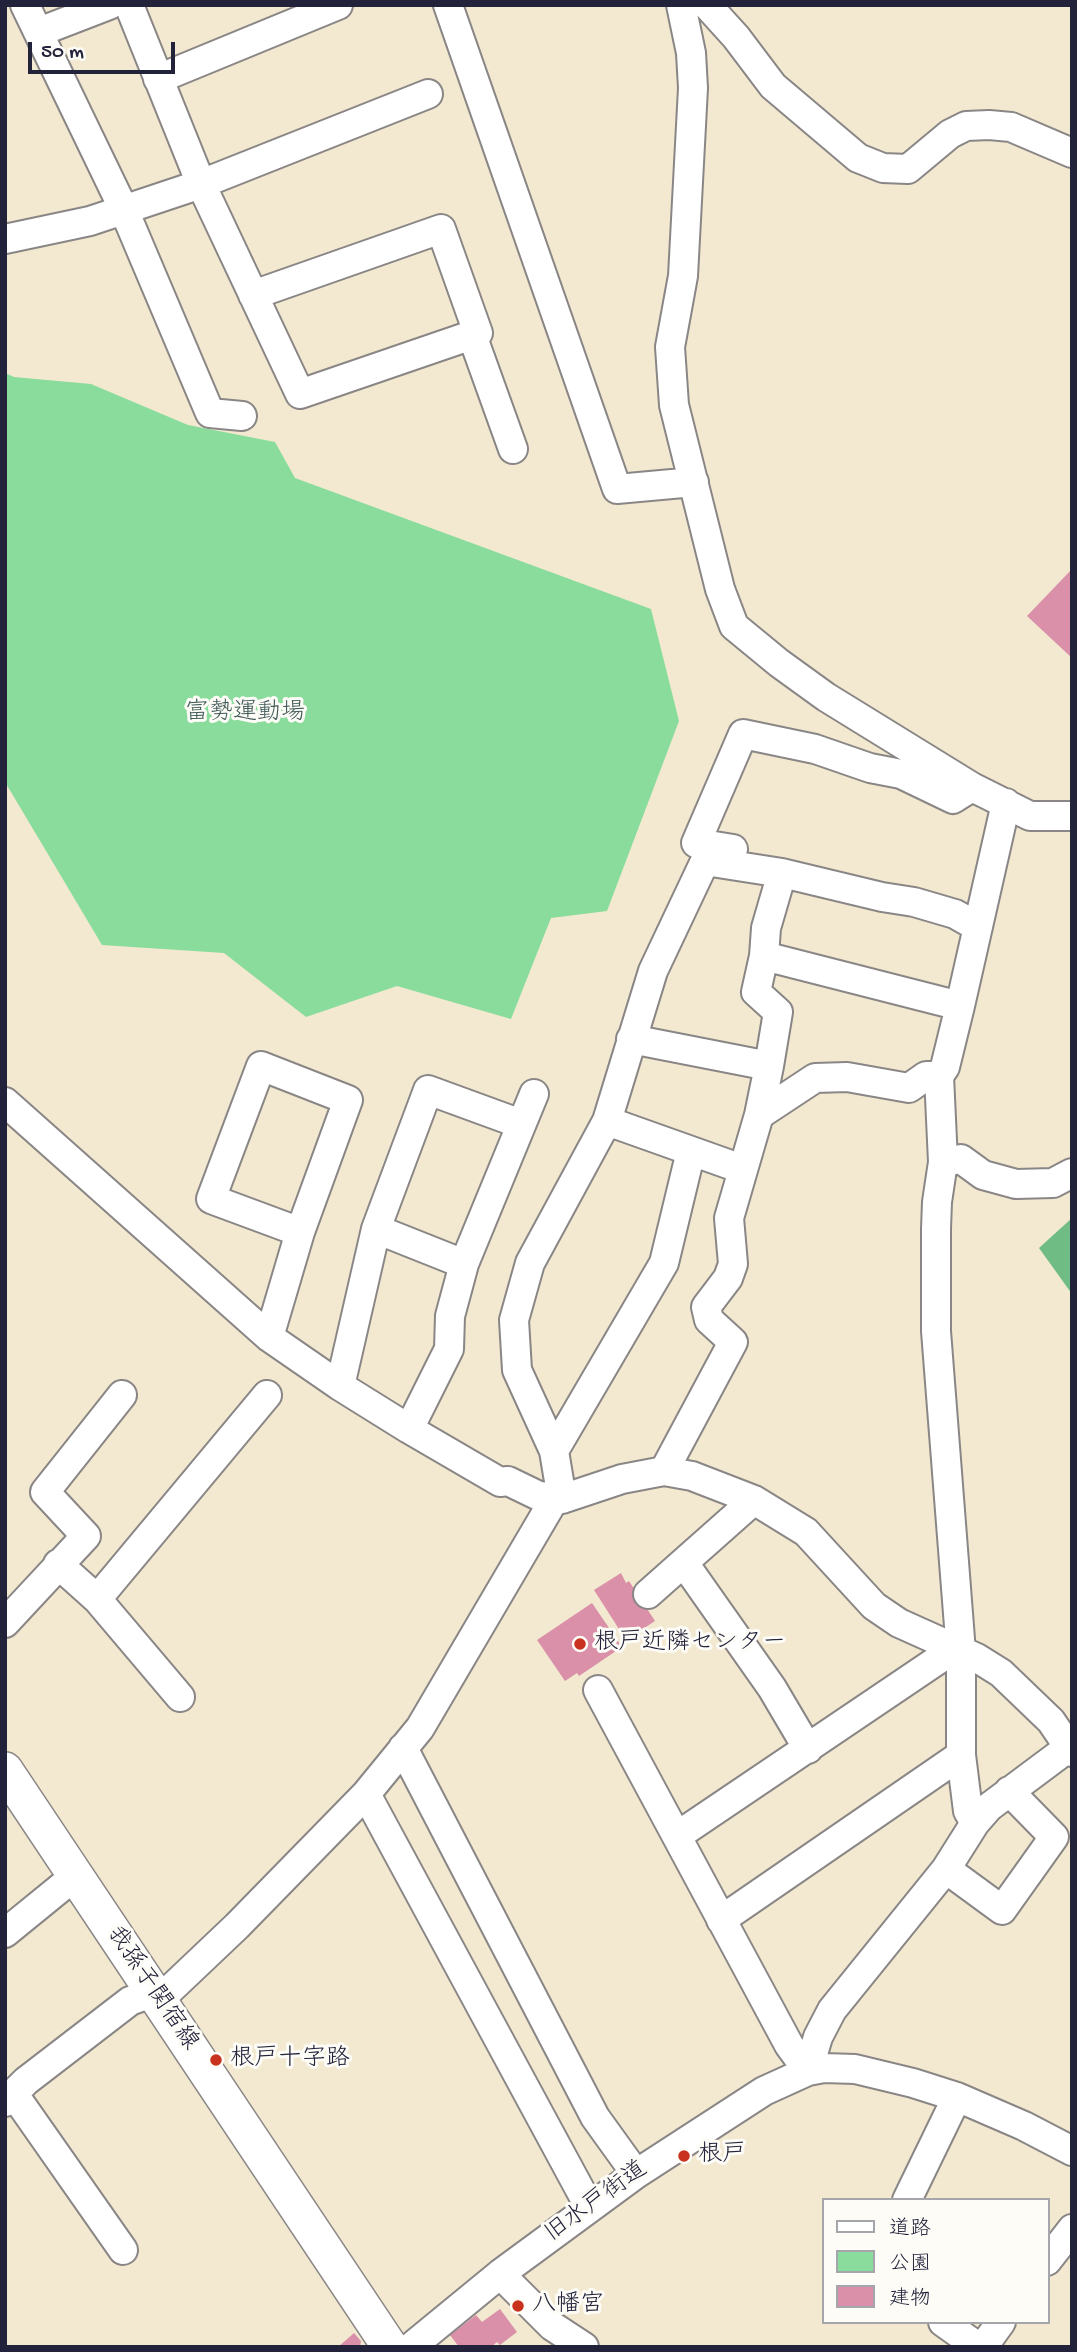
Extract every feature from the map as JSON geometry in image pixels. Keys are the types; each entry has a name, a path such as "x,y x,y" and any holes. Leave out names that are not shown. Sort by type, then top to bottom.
{"main road":[{"name":"我孫子関宿線","path":"5,1770 390,2347"}],"street":[{"path":"25,5 124,210 210,412 242,416"},
{"path":"38,32 109,5"},
{"path":"129,5 201,184 253,295 300,394 478,333 440,229 253,295"},
{"path":"158,79 338,5"},
{"path":"448,5 617,489 694,482"},
{"path":"681,5 691,53 693,88 683,276 670,347 674,405 720,589 734,626 825,697 972,788 1030,816 1072,816"},
{"path":"707,5 736,37 773,86 858,158 883,168 908,169 950,134 978,125 1011,127 1072,153"},
{"path":"5,239 90,221 201,184 428,94"},
{"path":"472,335 513,449"},
{"path":"972,788 953,799 901,774 870,768 815,749 744,734 696,844 784,856 885,882 917,886 968,901 980,918"},
{"path":"975,1823 968,1811 961,1755 957,1651 936,1331 936,1216 943,1162 939,1076 945,1067 960,1006 1006,803"},
{"path":"123,2250 9,2098 26,2081 130,2001 156,1996 237,1926 366,1794 420,1728 558,1499 554,1451 517,1370 514,1320 530,1263 607,1121 653,971 705,862 782,873 980,918"},
{"path":"664,1471 733,1342 709,1320 706,1307 728,1278 733,1264 729,1218 759,1115 769,1066 778,1012 756,992 764,956 766,928 782,873"},
{"path":"764,956 960,1006"},
{"path":"631,1038 769,1066"},
{"path":"269,1336 300,1233 348,1100 261,1066 211,1199 300,1233"},
{"path":"759,1115 815,1078 846,1077 909,1088 926,1076 939,1076"},
{"path":"340,1386 376,1229 428,1090 521,1124"},
{"path":"409,1429 449,1349 450,1316 464,1264 534,1094"},
{"path":"5,1102 269,1336 340,1386 409,1429 500,1482 508,1481 539,1496 558,1499 622,1479 664,1471 692,1476 754,1500 806,1532 873,1606 899,1623 977,1658 1001,1673 1062,1735 1070,1746 989,1807 975,1823 946,1869 832,2010 818,2036 808,2071"},
{"path":"607,1121 742,1169"},
{"path":"554,1451 664,1263 691,1151"},
{"path":"943,1162 961,1159 983,1175 1016,1184 1052,1183 1072,1173"},
{"path":"376,1229 464,1264"},
{"path":"5,1623 86,1536 45,1492 122,1395"},
{"path":"97,1599 267,1395"},
{"path":"648,1594 754,1500"},
{"path":"684,1563 765,1678 808,1749"},
{"path":"58,1564 97,1599 180,1697"},
{"path":"677,1836 957,1651"},
{"path":"598,1690 789,2045 808,2071"},
{"path":"403,1748 595,2117 636,2174"},
{"path":"721,1920 961,1755"},
{"path":"946,1869 1002,1910 1054,1837 1009,1791"},
{"path":"366,1794 591,2206"},
{"path":"5,1933 75,1877"},
{"name":"旧水戸街道","path":"411,2347 500,2273 636,2174 764,2091 808,2071 824,2068 855,2069 889,2076 957,2097 1024,2126 1072,2151"},
{"path":"908,2198 957,2097"},
{"path":"1049,2258 1072,2229"},
{"path":"500,2273 552,2326 584,2347"},
{"path":"946,2324 980,2347 999,2324"}],"green space":[{"name":"富勢運動場","path":"5,373 14,377 91,384 188,425 275,442 295,478 651,609 679,721 607,911 551,918 511,1019 397,986 306,1017 224,953 102,945 5,782"},
{"path":"1072,1218 1072,1294 1039,1248"}],"building":[{"path":"1072,569 1072,658 1027,616"},
{"path":"621,1573 655,1621 626,1640 594,1590"},
{"name":"根戸近隣センター","path":"592,1603 622,1647 579,1676 577,1673 565,1681 537,1640"},
{"path":"500,2309 517,2332 500,2345 497,2342 491,2347 459,2347 450,2335 476,2315 482,2322"},
{"path":"354,2333 361,2341 360,2347 338,2347"}],"place":[{"name":"根戸近隣センター","path":"580,1644"},
{"name":"根戸十字路","path":"216,2060"},
{"name":"根戸","path":"684,2156"},
{"name":"八幡宮","path":"518,2306"}]}
